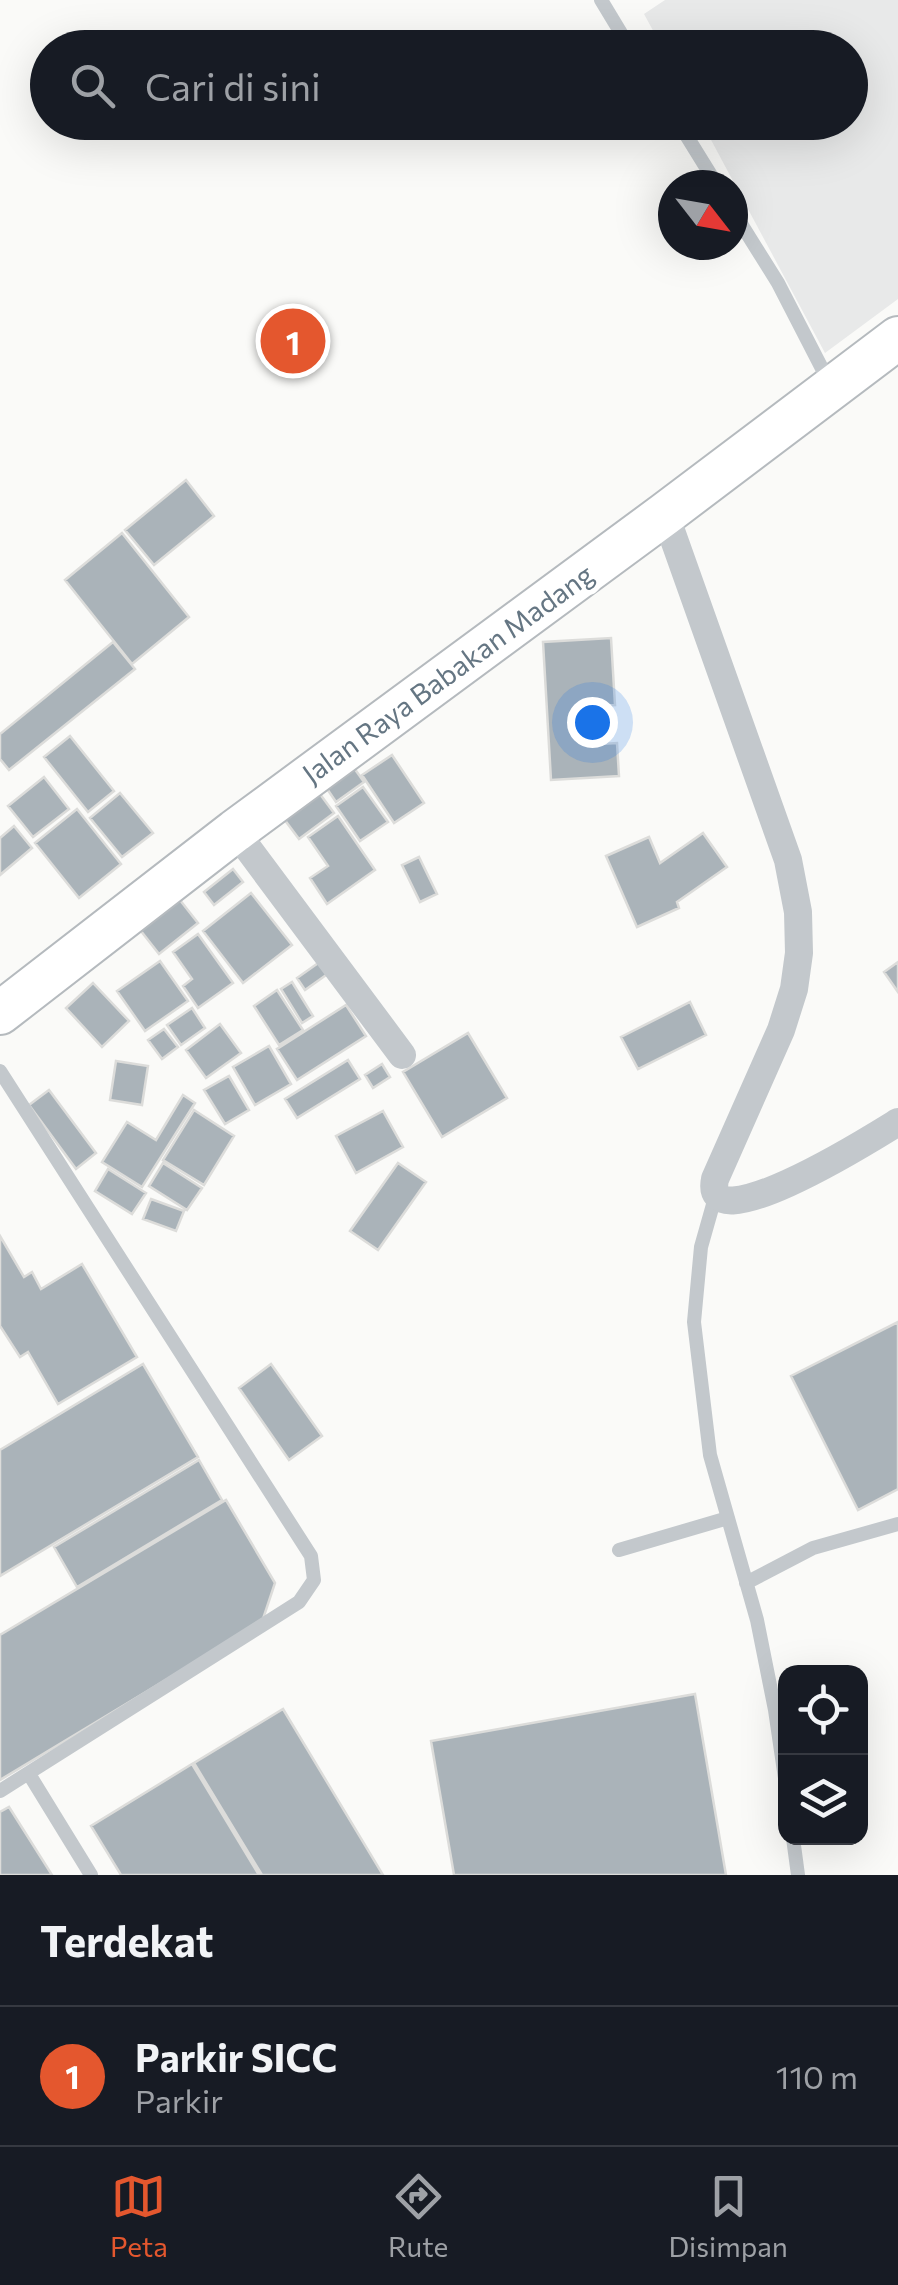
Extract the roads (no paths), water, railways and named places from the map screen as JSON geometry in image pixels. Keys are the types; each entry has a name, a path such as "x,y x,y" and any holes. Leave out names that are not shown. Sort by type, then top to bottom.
{"main road":[{"name":"Jalan Raya Babakan Madang","path":"0,1012 235,831 898,338"}],"street":[{"path":"665,514 788,860 798,912 799,953 794,989 714,1190 734,1201 760,1195 833,1160 898,1122"},
{"path":"235,831 402,1055"}],"lane":[{"path":"600,0 619,30"},
{"path":"689,140 708,170"},
{"path":"748,235 778,283 833,389"},
{"path":"0,1071 311,1556 314,1580 300,1602 0,1791"},
{"path":"716,1194 701,1247 694,1322 710,1455 756,1620 782,1755"},
{"path":"619,1550 728,1518"},
{"path":"746,1583 813,1548 898,1524"},
{"path":"29,1774 91,1875"},
{"path":"794,1845 798,1875"}],"place":[{"name":"Parkir SICC","path":"293,341"}]}
